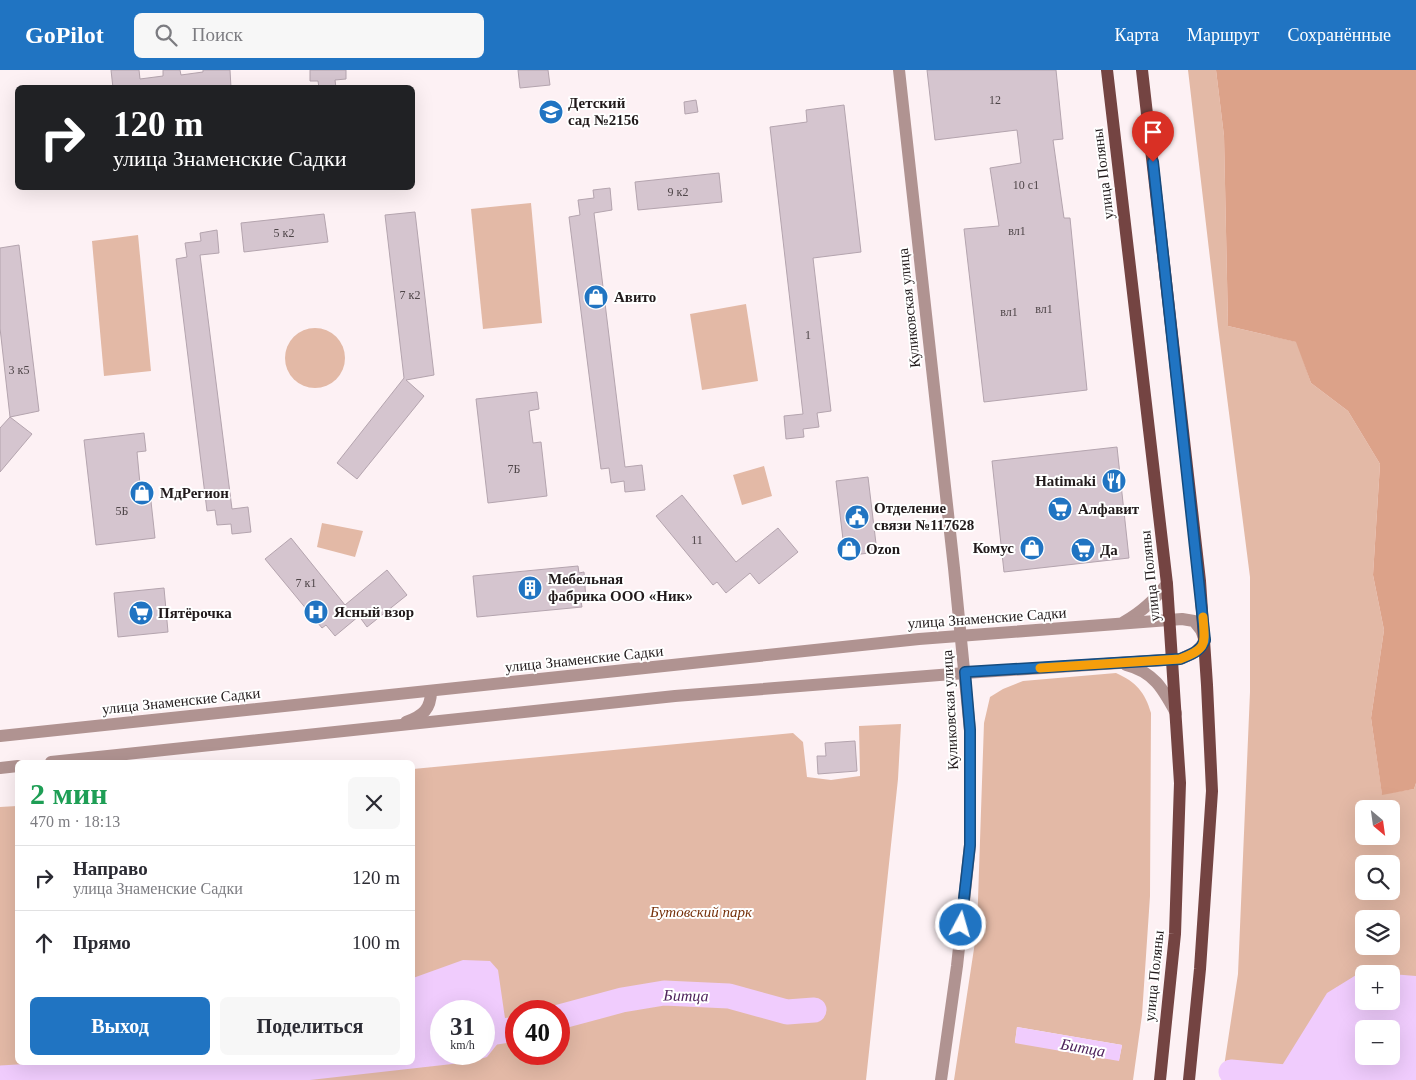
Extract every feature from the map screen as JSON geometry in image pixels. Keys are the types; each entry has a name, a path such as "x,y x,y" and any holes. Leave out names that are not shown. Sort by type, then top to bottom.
{"main road":[{"name":"улица Поляны","path":"1107,70 1171,620 1177,715 1180,783 1175,934 1160,1080"},
{"path":"1142,70 1205,640 1212,791 1200,969 1189,1080"}],"street":[{"name":"Куликовская улица","path":"899,70 970,730 970,845 957,966 941,1080"},
{"path":"1120,625 1152,603 1167,584"},
{"name":"улица Знаменские Садки","path":"0,736 961,636 1171,620 1194,621 1201,630 1205,640"},
{"path":"70,760 675,696 965,672 1180,659 1196,653 1205,640"},
{"path":"1116,663 1139,668 1156,681 1177,715"},
{"path":"395,727 424,713 431,703 431,691"},
{"path":"0,768 15,766"}],"green space":[{"path":"1188,70 1216,70 1224,136 1228,326 1297,342 1311,383 1348,411 1380,464 1373,575 1384,630 1371,718 1382,794 1414,789 1416,783 1416,1080 1222,1080 1238,974 1250,692 1250,577"},
{"path":"531,203 542,323 483,329 471,209"},
{"path":"138,235 151,371 104,376 92,241"},
{"path":"746,304 758,381 702,390 690,314"},
{"path":"315,328 331,333 336,337 340,342 345,358 340,374 336,379 331,383 315,388 299,383 294,379 290,374 285,358 290,342 294,337 299,333"},
{"path":"764,466 772,496 742,505 733,475"},
{"path":"322,523 363,531 355,557 317,547"},
{"path":"1116,673 1129,680 1143,693 1151,713 1150,896 1142,1015 1133,1080 954,1080 977,929 984,723 990,697 1003,689 1023,681","holes":["1017,1027 1122,1045 1119,1060 1015,1042"]},
{"name":"Бутовский парк","path":"901,724 898,779 866,1080 0,1080 0,807 15,806 15,1065 415,1065 415,769 793,733 803,742 807,777 831,780 860,776 859,726"}],"shaded area":[{"path":"1216,70 1416,70 1416,783 1414,789 1382,795 1371,718 1384,630 1373,575 1380,464 1348,411 1311,383 1296,342 1228,326 1224,136"}],"water":[{"path":"463,960 490,961 498,970 505,1018 505,1034 495,1047 495,1000 430,1000 430,1065 443,1065 310,1080 38,1080 34,1065 415,1065 415,977"},
{"path":"1400,975 1416,976 1416,1080 1234,1080 1237,1063 1278,1072 1327,993 1355,976 1355,1010 1400,1010"},
{"path":"1017,1027 1122,1045 1119,1061 1015,1043"}],"building":[{"path":"111,70 139,70 140,79 163,76 163,70 180,70 181,75 203,72 203,70 230,70 231,85 113,85"},
{"path":"310,70 346,70 346,79 335,80 336,85 319,85 318,81 310,81"},
{"path":"518,70 548,70 550,85 520,88"},
{"path":"927,70 1056,70 1063,139 1053,140 1064,218 1070,218 1087,390 984,402 964,229 999,226 990,168 1021,163 1017,130 935,140"},
{"path":"696,100 698,112 685,114 684,102"},
{"path":"844,105 861,252 813,258 831,411 817,413 819,427 803,429 804,437 786,439 784,416 803,414 770,127 807,122 806,110"},
{"path":"719,173 722,202 638,210 635,182"},
{"path":"610,188 612,210 594,213 625,467 642,465 645,490 625,492 624,481 611,483 609,468 601,469 569,217 580,215 578,200 594,198 593,190"},
{"path":"415,212 434,375 406,380 424,396 357,479 337,463 404,378 385,215"},
{"path":"324,214 328,242 244,252 241,223"},
{"path":"217,230 219,253 200,255 232,509 248,507 251,532 232,534 231,524 217,525 215,510 207,511 176,259 187,257 185,243 201,241 200,233"},
{"path":"19,245 39,411 10,417 0,328 0,248"},
{"path":"537,392 539,409 529,411 533,443 541,442 547,496 488,503 476,399"},
{"path":"10,417 32,434 0,472 0,428"},
{"path":"144,433 146,451 137,452 140,484 149,483 155,538 96,545 84,440"},
{"name":"Алфавит","path":"1117,447 1129,558 1004,572 992,461"},
{"name":"Отделение связи №117628","path":"868,477 877,552 845,556 836,481"},
{"path":"682,495 736,562 778,528 798,552 759,584 750,573 726,593 717,582 713,585 656,516"},
{"path":"291,538 345,605 387,570 407,595 367,627 359,616 335,636 326,625 322,628 265,559"},
{"name":"Мебельная фабрика ООО «Ник»","path":"578,566 579,573 584,572 586,600 581,601 582,607 477,617 473,576"},
{"name":"Пятёрочка","path":"164,588 168,632 118,637 114,593"},
{"path":"855,741 857,771 818,774 817,756 826,756 825,743"}],"waterway":[{"name":"Битца","path":"570,1014 622,1000 664,993 729,996 787,1012 814,1010"},
{"name":"Битца","path":"495,1032 505,1031"},
{"name":"Битца","path":"1231,1072 1318,1080"},
{"name":"Битца","path":"0,1078 69,1074"}],"slow traffic":[{"path":"1040,668 1180,659 1196,653 1201,648 1205,640 1203,617"}],"place":[{"name":"Детский сад №2156","path":"551,112"},
{"name":"Авито","path":"596,297"},
{"name":"Hatimaki","path":"1114,481"},
{"name":"МдРегион","path":"142,493"},
{"name":"Алфавит","path":"1060,509"},
{"name":"Отделение связи №117628","path":"857,517"},
{"name":"Комус","path":"1032,548"},
{"name":"Ozon","path":"849,549"},
{"name":"Да","path":"1083,550"},
{"name":"Мебельная фабрика ООО «Ник»","path":"530,588"},
{"name":"Ясный взор","path":"316,612"},
{"name":"Пятёрочка","path":"141,613"}],"route":[{"path":"961,925 970,845 970,730 965,672 1180,659 1196,653 1205,640 1153,162"}]}
